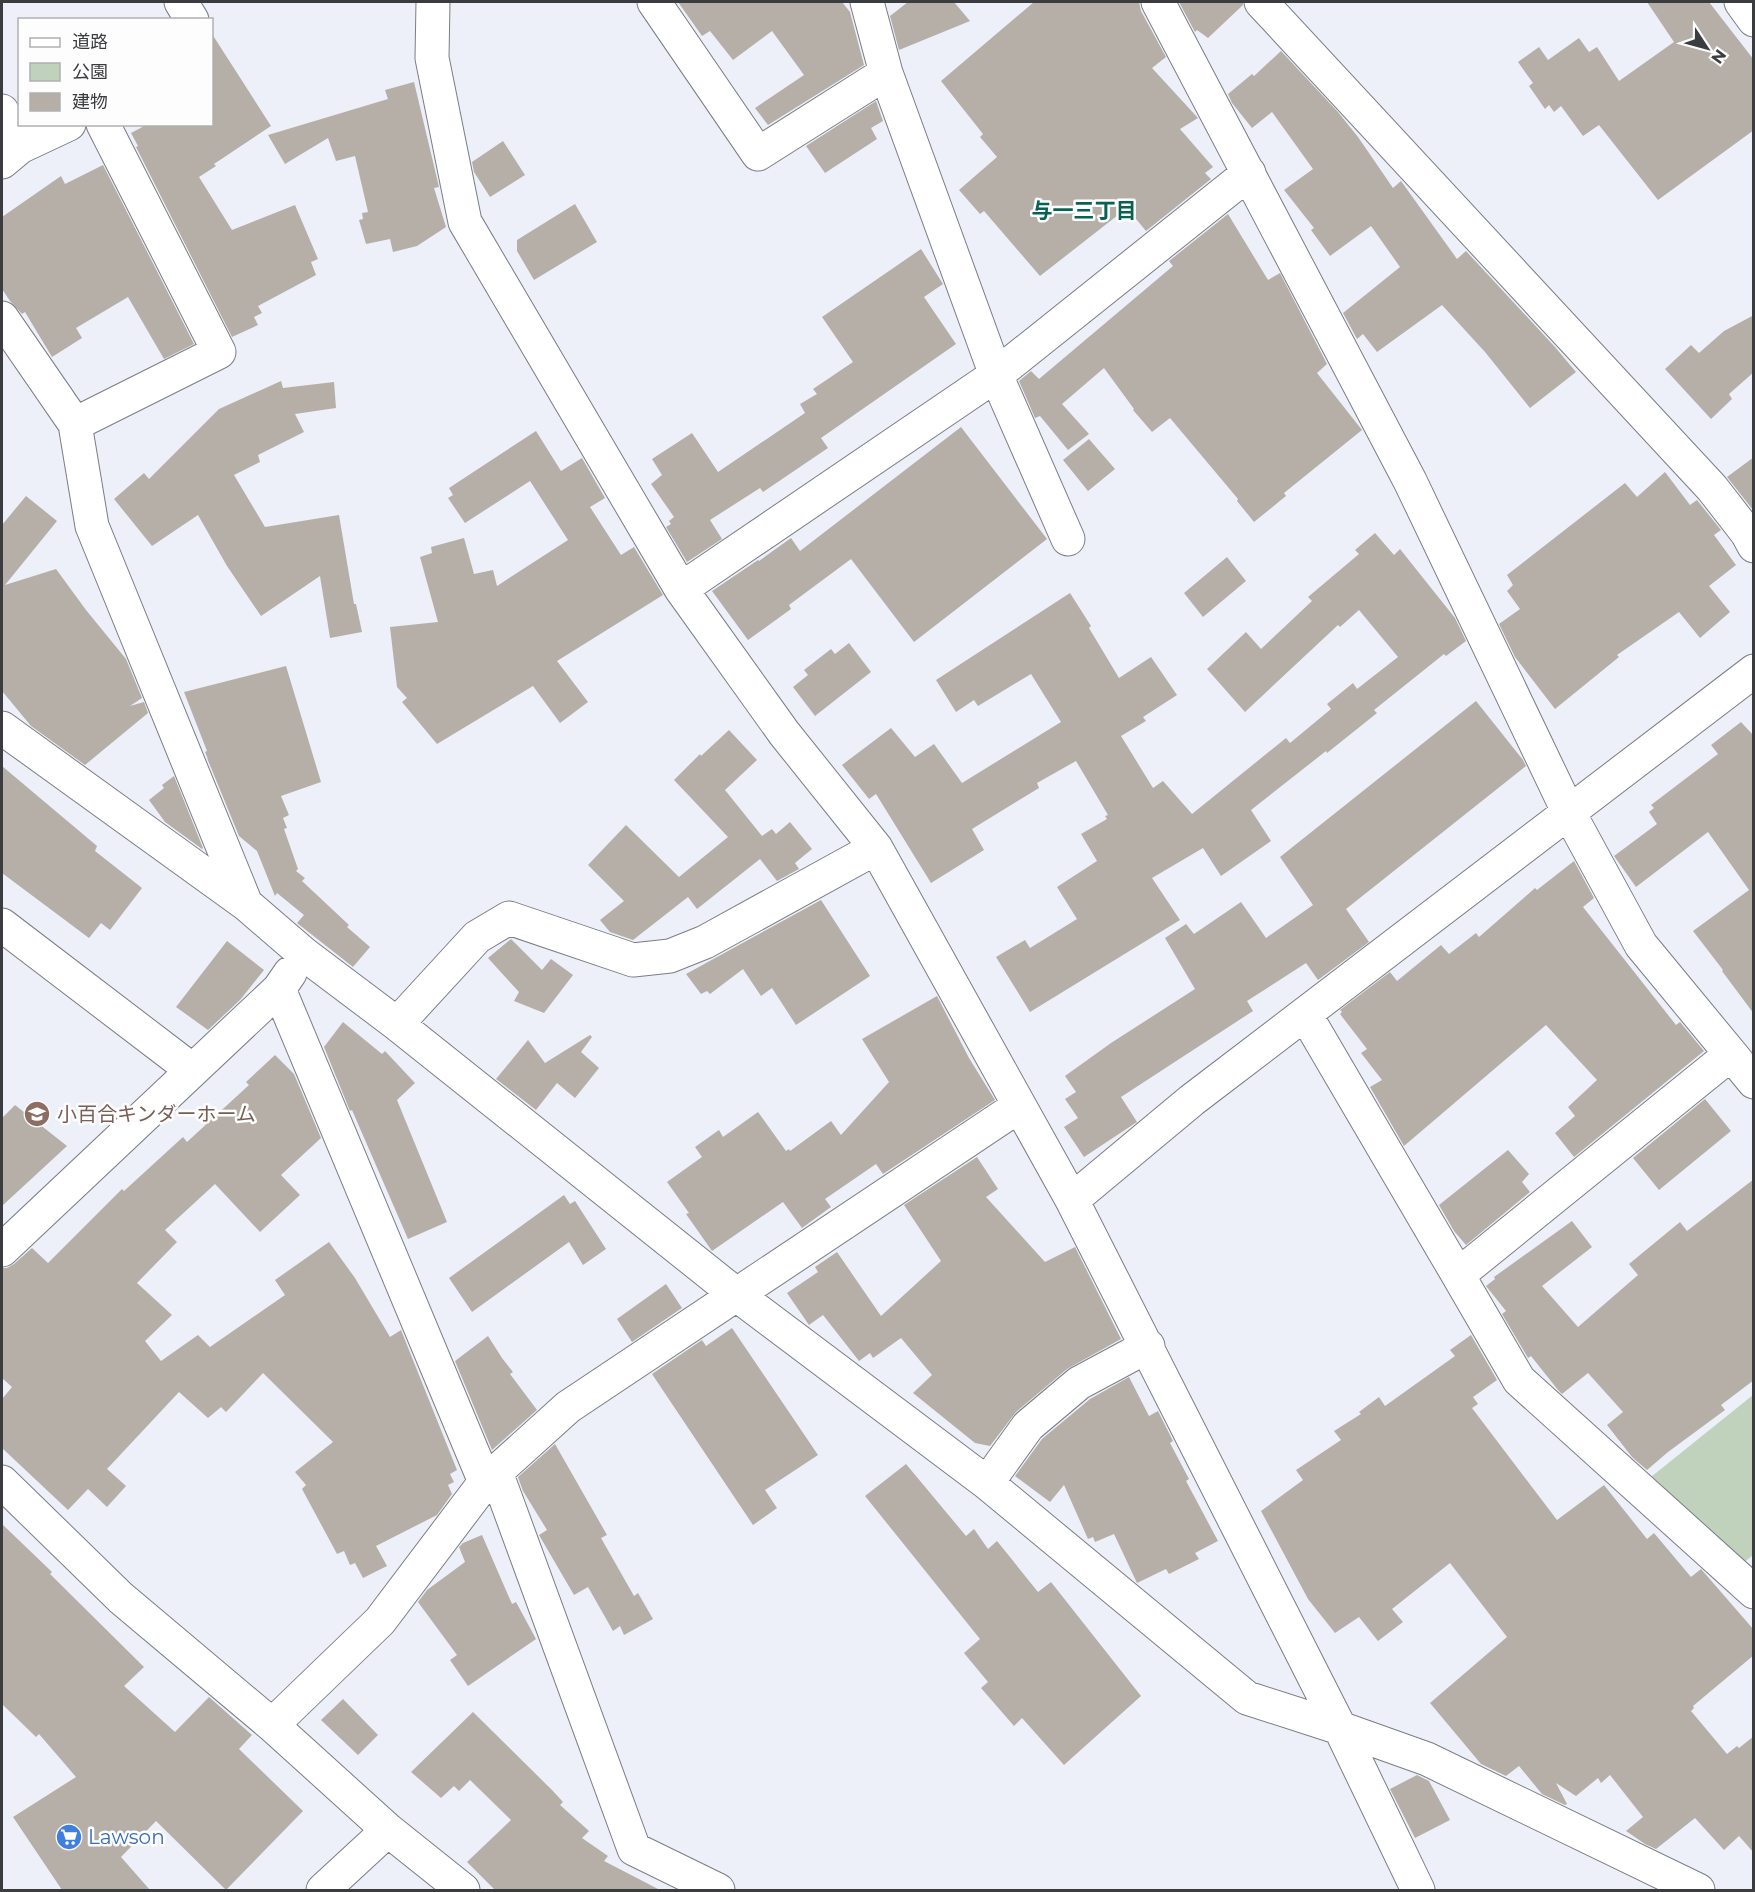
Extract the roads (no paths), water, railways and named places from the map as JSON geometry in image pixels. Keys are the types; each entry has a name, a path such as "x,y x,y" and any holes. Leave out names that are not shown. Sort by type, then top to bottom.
{"street":[{"path":"181,2 191,18"},
{"path":"433,2 432,58 465,222 681,589 784,733 876,848 1072,1200 1148,1346 1340,1728 1418,1890"},
{"path":"654,2 758,154 886,73"},
{"path":"867,2 886,73 996,375 1068,538"},
{"path":"1158,2 1410,481 1568,812 1641,945 1754,1082"},
{"path":"1261,2 1712,488 1747,533 1754,546"},
{"path":"1741,2 1754,20"},
{"path":"2,111 11,155 65,126"},
{"path":"75,424 219,352 104,126"},
{"path":"681,589 996,375 1249,173"},
{"path":"2,318 75,424 92,526 246,904"},
{"path":"1072,1200 1192,1100 1754,671"},
{"path":"2,728 246,904 304,954 397,1024 737,1294 987,1483 1247,1698 1427,1759 1698,1890"},
{"path":"397,1024 477,937 509,918 633,960 670,956 705,942 876,848"},
{"path":"2,925 192,1070"},
{"path":"2,1250 279,989 304,954"},
{"path":"279,989 490,1477 634,1849 718,1890"},
{"path":"1305,1014 1519,1380 1750,1581"},
{"path":"1458,1275 1731,1054"},
{"path":"272,1725 380,1621 490,1477 568,1407 1019,1106"},
{"path":"987,1483 1028,1425 1079,1383 1148,1346"},
{"path":"2,1482 121,1598 272,1725 388,1830 463,1890"},
{"path":"322,1890 388,1830"}],"place":[{"name":"小百合キンダーホーム","path":"37,1114"},
{"name":"Lawson","path":"69,1837"}],"district":[{"name":"与一三丁目","path":"1084,210"}]}
